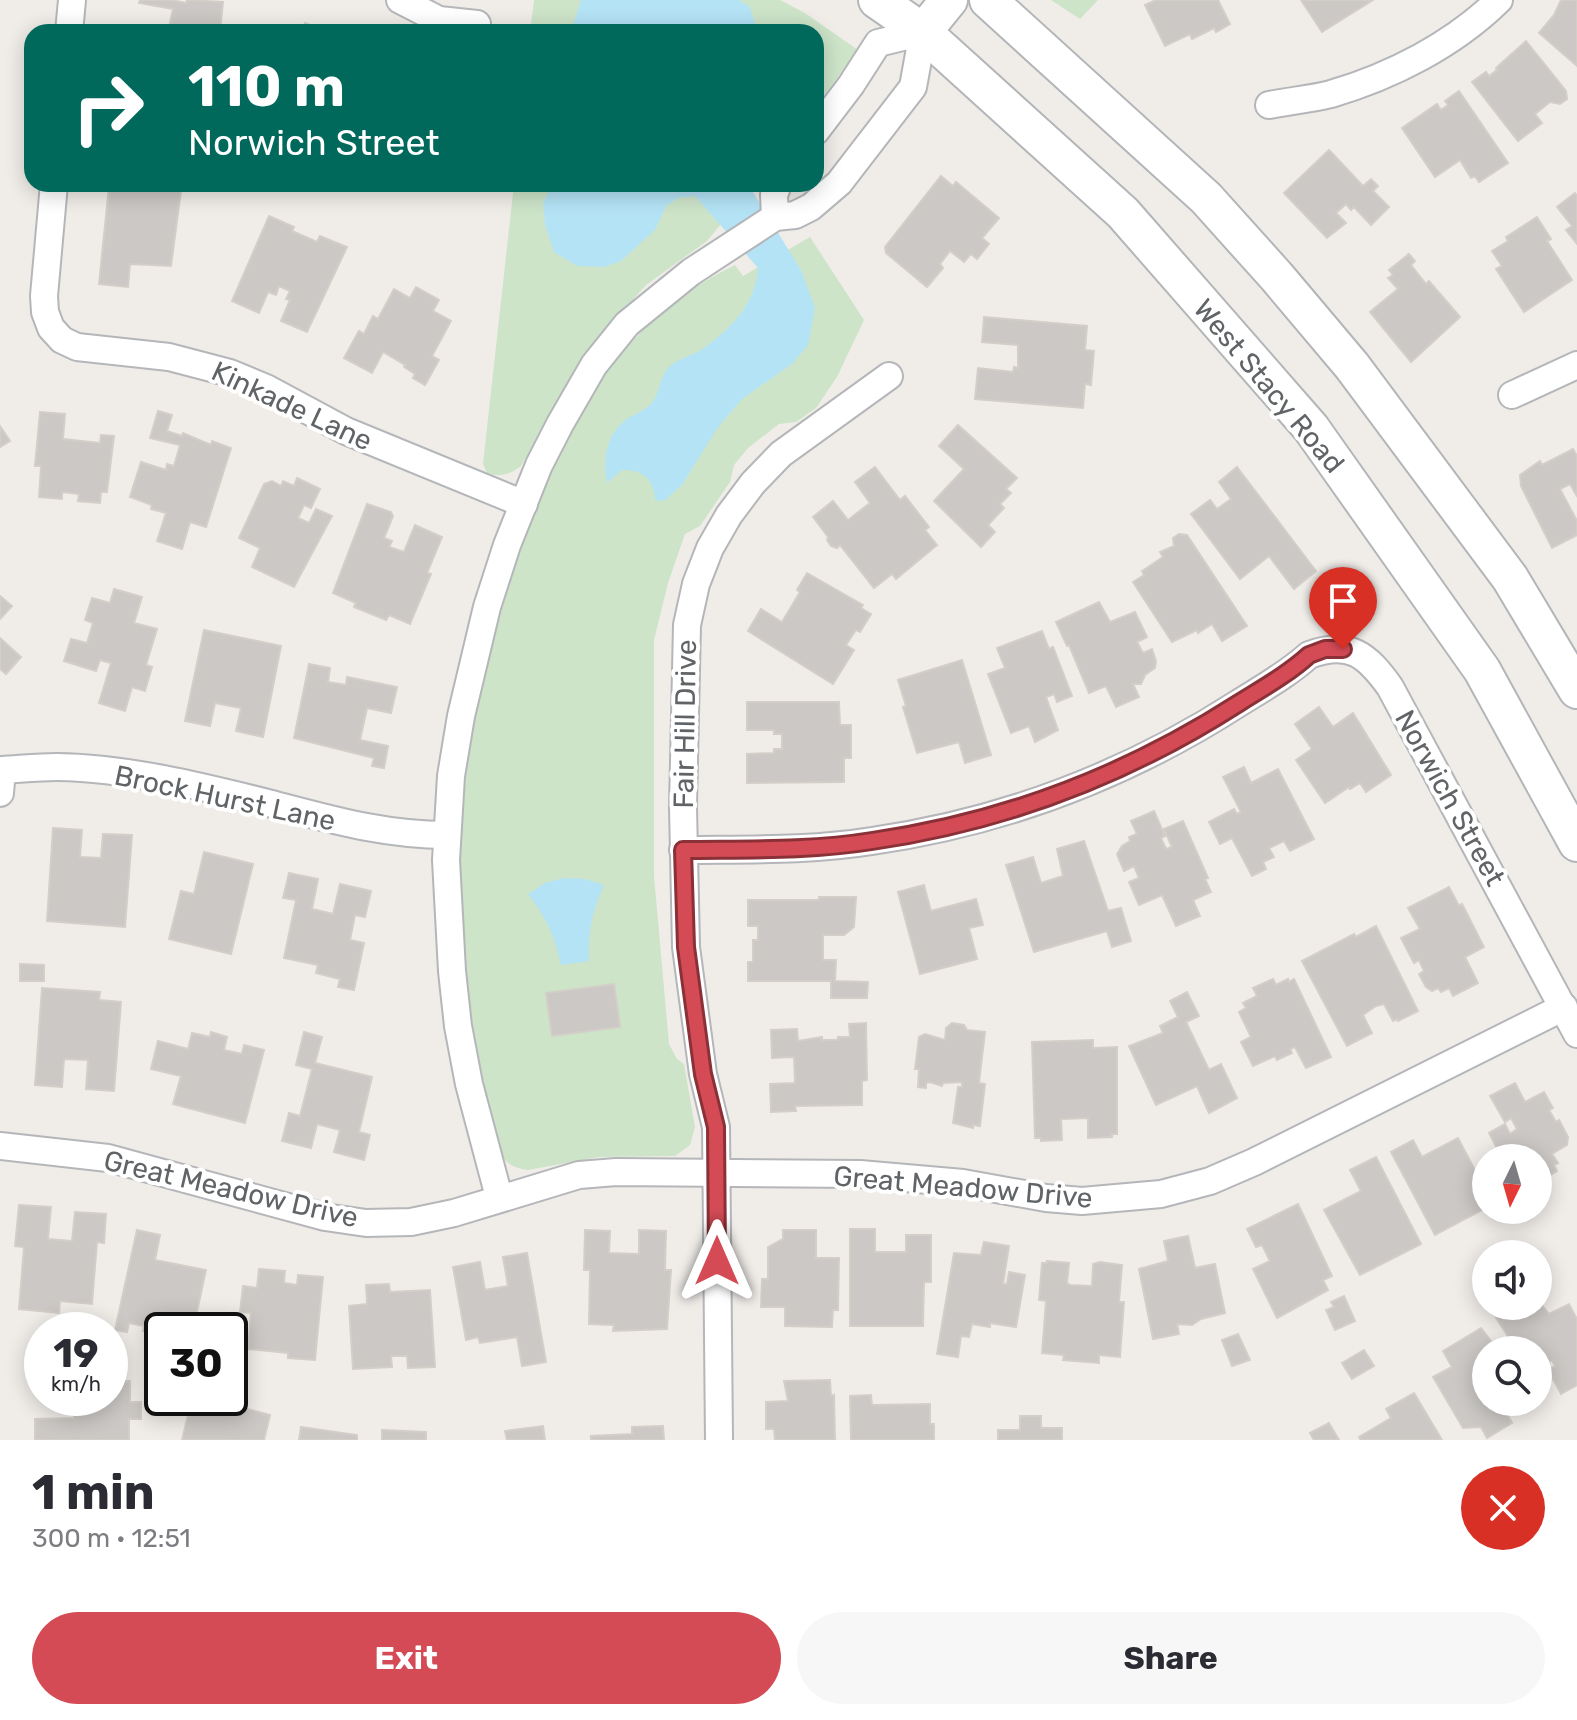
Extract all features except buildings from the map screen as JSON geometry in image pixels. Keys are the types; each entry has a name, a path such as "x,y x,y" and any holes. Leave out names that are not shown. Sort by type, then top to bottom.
{"main road":[{"name":"West Stacy Road","path":"877,0 923,32 1123,213 1311,428 1482,670 1577,843"},
{"path":"923,32 949,0"},
{"path":"988,0 1206,198 1306,310 1352,366 1510,578 1577,690"}],"street":[{"path":"70,24 72,0"},
{"path":"400,0 439,20 477,24"},
{"path":"1269,105 1327,95 1375,79 1450,39 1499,0"},
{"path":"499,1197 469,1084 458,1026 446,886 451,776 471,668 499,570 539,465 594,365 627,324 691,272 775,217 795,215 811,207 839,183 913,87 923,32 878,43 824,120"},
{"name":"Kinkade Lane","path":"53,192 45,312 56,333 77,347 169,357 230,373 266,388 357,436 524,504"},
{"path":"775,192 775,217"},
{"path":"1512,395 1577,365"},
{"name":"Fair Hill Drive","path":"719,1440 716,1127 703,1074 686,947 683,850 687,625 696,584 710,548 753,483 781,454 889,376"},
{"name":"Norwich Street","path":"683,850 793,849 870,842 1009,812 1134,762 1203,726 1309,655 1325,649 1343,649 1359,654 1373,664 1390,687 1577,1034"},
{"name":"Brock Hurst Lane","path":"1,781 58,767 140,776 212,790 365,829 409,835 447,835"},
{"name":"Great Meadow Drive","path":"0,1146 108,1158 325,1217 366,1223 411,1222 454,1213 579,1175 616,1172 860,1174 920,1178 1082,1201 1161,1194 1210,1181 1254,1162 1564,1007"}],"green space":[{"path":"534,0 780,0 821,24 531,24"},
{"path":"1051,0 1098,0 1080,19"},
{"path":"824,26 858,50 824,95"},
{"path":"513,192 747,192 707,241 646,285 591,346 521,466 509,473 496,475 487,473 483,464"},
{"path":"810,237 864,320 837,377 816,408 796,422 779,424 748,448 734,465 730,482 700,526 685,534 668,583 654,640 654,876 669,1044 677,1059 684,1064 695,1127 690,1145 675,1156 599,1157 528,1170 518,1168 507,1162 498,1150 469,1005 461,917 462,831 470,743 484,671 509,585 554,465 595,390 619,356 656,318 699,285 735,265 743,276"}],"water":[{"path":"581,0 739,0 750,7 755,24 574,24"},
{"path":"549,192 753,192 801,270 815,308 808,345 792,364 742,399 718,427 682,485 664,501 655,500 650,481 636,471 622,470 607,483 605,466 609,442 624,421 653,402 669,367 712,342 740,315 752,293 758,268 695,196 678,198 666,206 655,230 621,261 604,267 577,266 554,252 545,225 543,203"},
{"path":"564,878 585,879 604,885 592,922 589,961 561,965 549,927 528,894 545,883"}],"route":[{"path":"717,1261 716,1127 703,1074 686,947 683,850 793,849 870,842 1009,812 1120,769 1203,726 1296,667 1309,655 1325,649 1343,649"}]}
